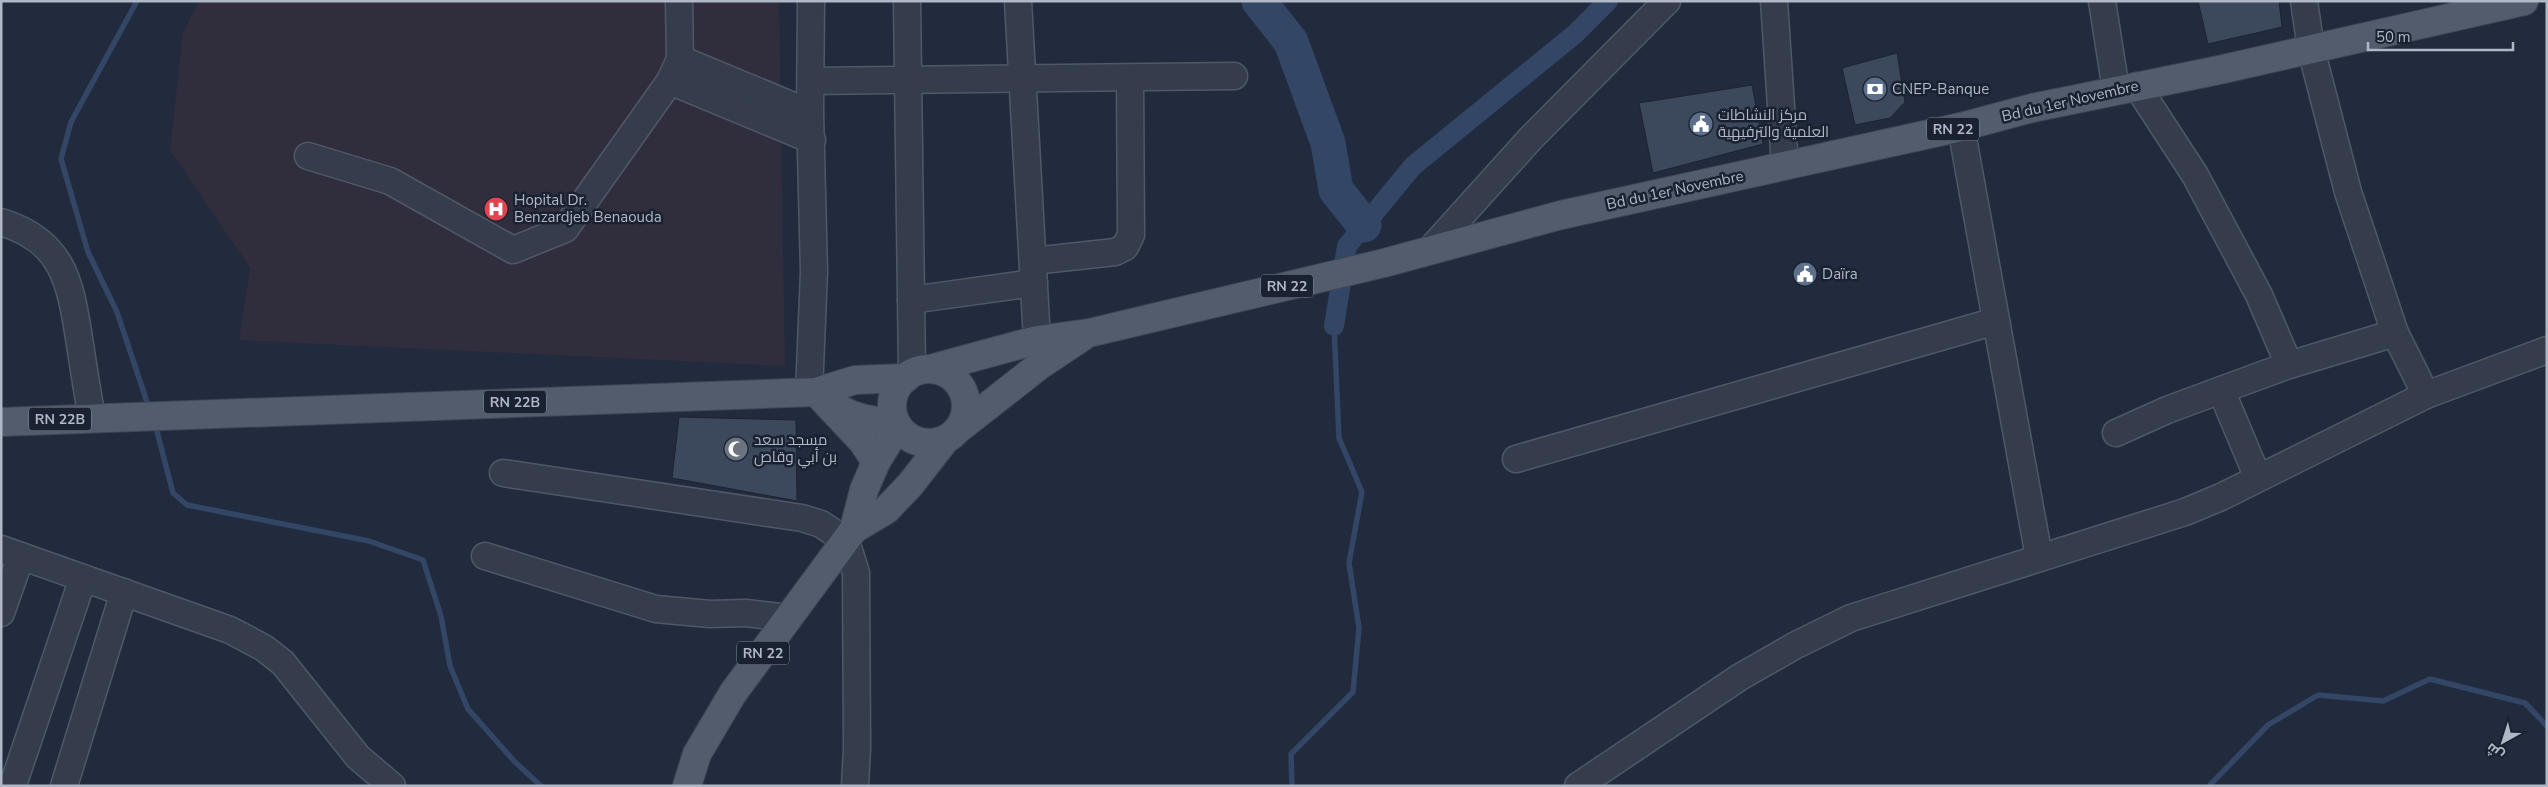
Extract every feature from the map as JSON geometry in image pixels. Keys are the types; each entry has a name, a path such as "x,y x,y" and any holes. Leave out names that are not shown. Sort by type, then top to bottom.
{"main road":[{"name":"Bd du 1er Novembre","path":"1089,333 1384,263 1560,215 2524,1"},
{"name":"RN 22","path":"916,373 1037,340 1089,333"},
{"name":"RN 22","path":"687,786 697,754 733,694 850,535 886,510 953,434 1040,365 1089,333"},
{"name":"RN 22B","path":"1,422 812,392 855,380 916,373"},
{"path":"916,373 951,376 965,394 967,405 953,434 927,444 913,440 897,424 892,411 897,387 916,373"},
{"path":"812,392 848,414 865,420 897,424"},
{"path":"812,392 862,442 876,462"},
{"name":"RN 22","path":"850,535 864,490 876,462 897,424"}],"street":[{"path":"308,156 390,181 512,250 565,229 675,70 679,1"},
{"path":"811,1 812,81 810,113 814,272 812,392"},
{"path":"907,1 911,300 916,373"},
{"path":"1018,1 1037,340"},
{"path":"1430,250 1531,138 1667,1"},
{"path":"1774,1 1785,166"},
{"path":"2102,1 2127,88 2195,175 2259,295 2289,364"},
{"path":"2304,1 2311,49 2348,192 2395,333 2426,395"},
{"path":"675,70 810,113"},
{"path":"675,70 812,140"},
{"path":"812,81 1022,77 1130,78 1234,76"},
{"path":"911,300 1115,252 1125,247 1131,235 1130,78"},
{"path":"1961,127 2040,558"},
{"path":"1,222 19,227 41,241 62,266 72,292 92,418"},
{"path":"1516,459 1996,321"},
{"path":"2116,434 2167,410 2289,364 2395,333"},
{"path":"1578,786 1740,677 1796,645 1851,618 2185,512 2426,395 2547,350"},
{"path":"2221,390 2258,478"},
{"path":"503,472 802,518 850,535 856,573 858,618 855,786"},
{"path":"1,613 11,553 230,630 264,648 282,663 358,757 392,786"},
{"path":"485,556 656,609 710,614 746,613 789,618"},
{"path":"1,782 13,786 83,578"},
{"path":"64,786 124,592"}],"shaded area":[{"name":"Hopital Dr. Benzardjeb Benaouda","path":"199,1 779,1 785,366 239,340 250,268 170,150 183,32"}],"building":[{"path":"2198,1 2279,1 2282,27 2208,44"},
{"name":"CNEP-Banque","path":"1897,53 1905,102 1890,118 1855,125 1842,68"},
{"name":"مركز النشاطات العلمية والترفيهية","path":"1752,85 1763,144 1653,173 1639,103"},
{"name":"مسجد سعد بن أبي وقاص","path":"679,417 796,420 797,501 672,478"}],"waterway":[{"path":"137,1 71,122 61,159 88,252 117,312 149,408"},
{"path":"1259,1 1291,42 1328,143 1336,190 1364,225"},
{"path":"1334,326 1347,246 1413,166 1575,34 1608,1"},
{"path":"1292,786 1291,754 1353,692 1359,628 1349,563 1362,492 1339,438 1334,326"},
{"path":"155,424 173,493 187,505 369,541 423,560 441,616 450,666 468,709 515,762 541,786"},
{"path":"2209,786 2268,725 2318,695 2383,701 2430,679 2525,703 2547,726"}],"place":[{"name":"CNEP-Banque","path":"1875,89"},
{"name":"مركز النشاطات العلمية والترفيهية","path":"1701,124"},
{"name":"Hopital Dr. Benzardjeb Benaouda","path":"496,209"},
{"name":"Daïra","path":"1805,274"},
{"name":"مسجد سعد بن أبي وقاص","path":"736,449"}]}
